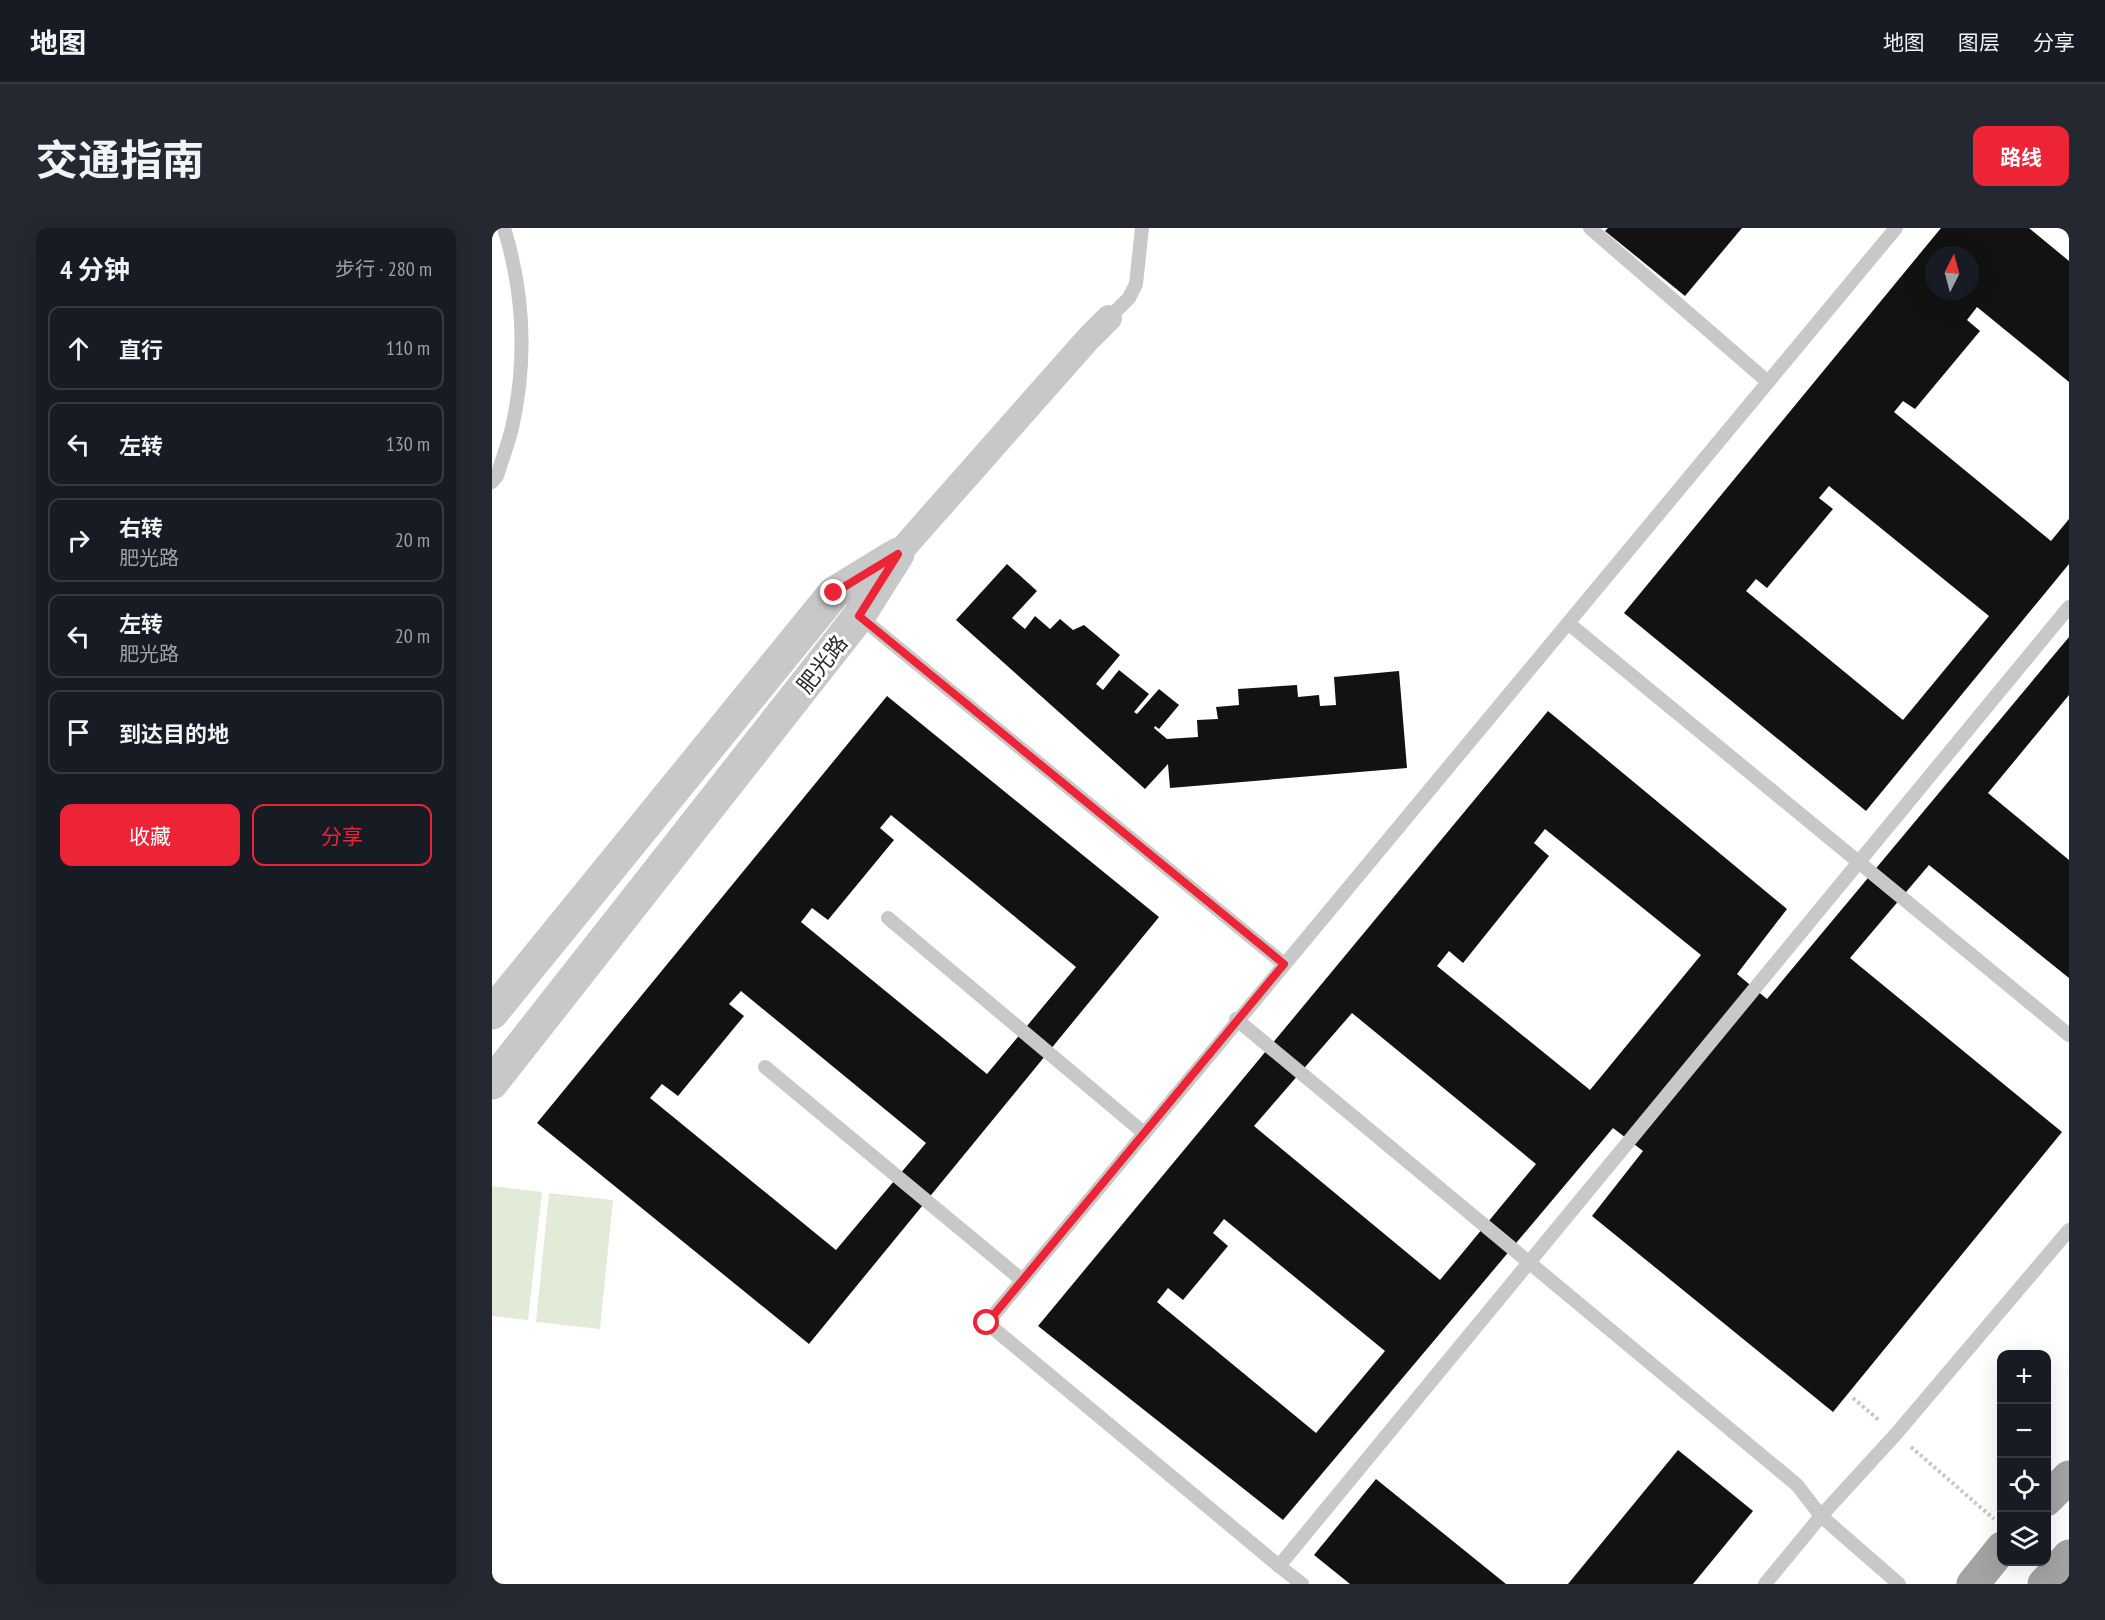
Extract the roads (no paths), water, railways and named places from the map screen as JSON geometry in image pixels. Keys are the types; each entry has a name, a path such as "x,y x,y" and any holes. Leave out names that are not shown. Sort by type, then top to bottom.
{"main road":[{"path":"2051,1495 2069,1478"},
{"path":"1973,1584 1997,1553"},
{"path":"2044,1584 2069,1556"}],"street":[{"path":"898,554 1109,318"},
{"name":"肥光路","path":"492,1083 859,616 898,554"},
{"name":"肥光路","path":"492,1013 834,593 898,554"}],"lane":[{"path":"492,482 497,476 512,428 522,367 519,297 514,261 504,228"},
{"path":"1109,318 1129,298 1136,284 1142,228"},
{"path":"1590,228 1768,382"},
{"path":"1302,1584 987,1323 1896,228"},
{"path":"1280,1566 2069,607"},
{"path":"859,616 1284,964"},
{"path":"1568,623 2069,1035"},
{"path":"888,918 1144,1133"},
{"path":"1236,1019 1797,1485 1821,1516 1899,1584"},
{"path":"765,1067 1022,1280"},
{"path":"1765,1584 1821,1516 1896,1434 2069,1230"}]}
